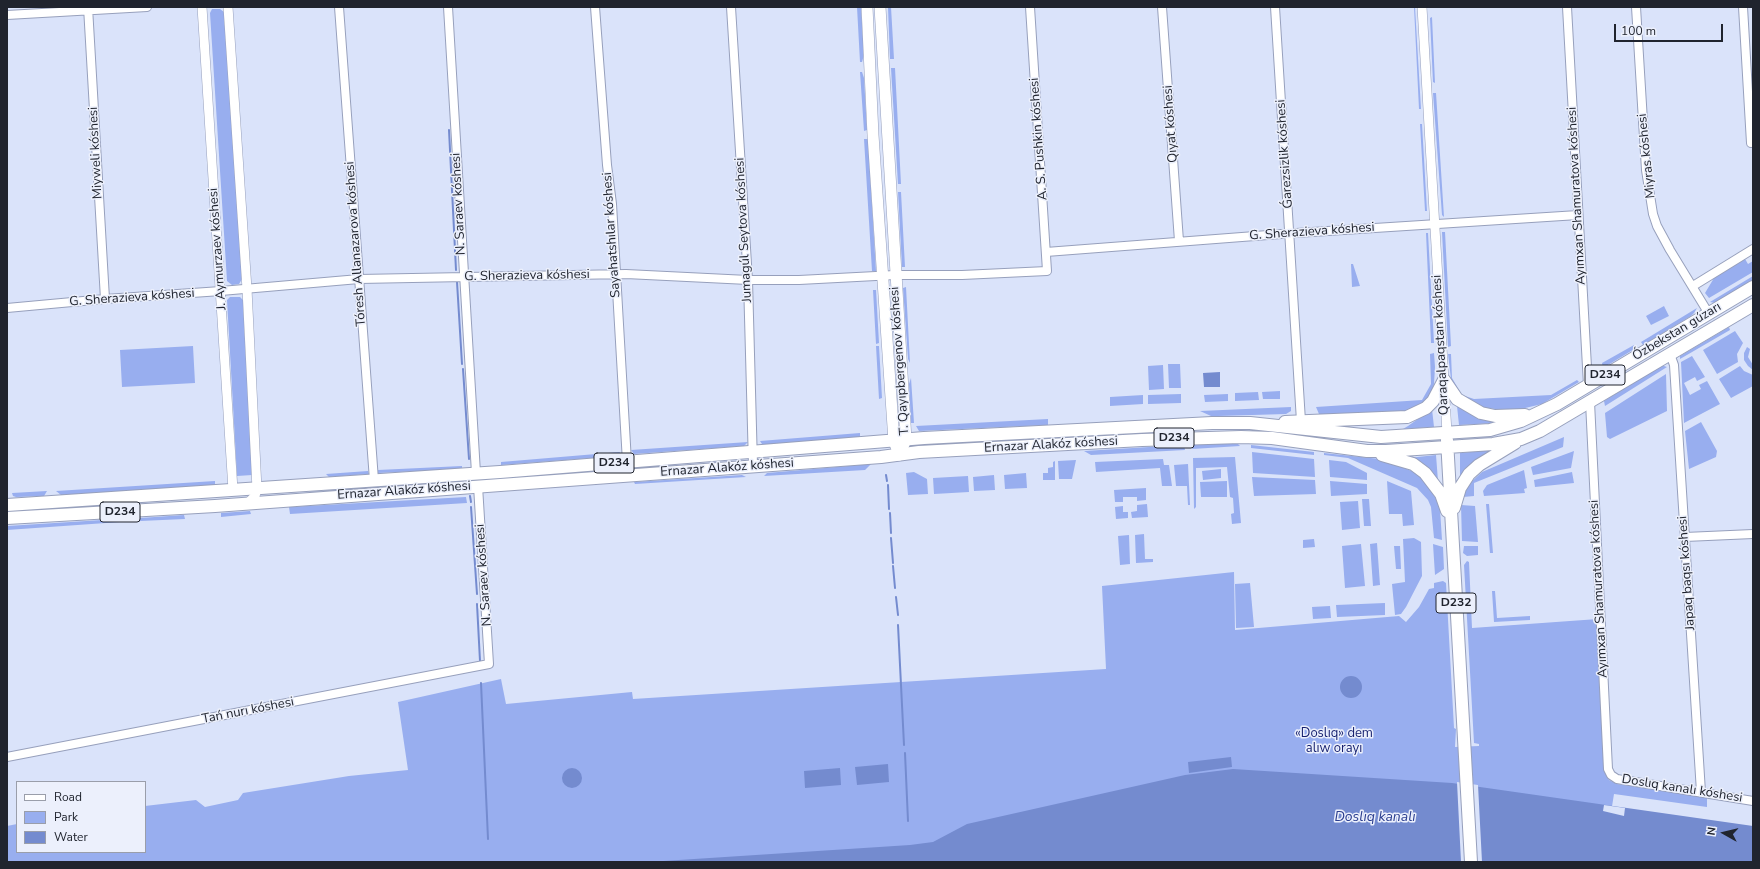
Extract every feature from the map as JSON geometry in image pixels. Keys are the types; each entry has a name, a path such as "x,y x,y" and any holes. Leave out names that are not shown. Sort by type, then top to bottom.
{"main road":[{"name":"T. Qayıpbergenov kóshesi","path":"867,7 892,423 894,441 899,455"},
{"name":"T. Qayıpbergenov kóshesi","path":"880,7 906,440 899,455"},
{"name":"Ózbekstan gúzarı","path":"1447,433 1490,430 1508,426 1539,413 1588,386 1753,288"},
{"name":"Ózbekstan gúzarı","path":"1448,447 1493,444 1521,440 1540,431 1590,402 1753,305"},
{"path":"1250,423 1407,417 1426,408 1433,401 1444,380 1457,399 1481,412 1506,416 1539,413"},
{"path":"892,423 898,426 902,425 905,420"},
{"name":"Ernazar Alakóz kóshesi","path":"7,504 476,473 753,453 906,440 1212,423 1250,423 1381,437 1447,433"},
{"path":"1122,428 1122,440"},
{"name":"Qaraqalpaqstan kóshesi","path":"1447,433 1471,862"},
{"name":"Ernazar Alakóz kóshesi","path":"7,518 248,503 899,455 919,452 1122,440 1240,437 1272,438 1367,451 1448,447"},
{"path":"1451,523 1460,488 1469,474 1484,462 1521,440"},
{"path":"1367,451 1413,464 1426,473 1441,494 1451,523"},
{"path":"263,488 264,497 269,501"},
{"path":"77,500 73,507 74,511 78,514"},
{"path":"47,502 52,509 51,513 47,516"}],"street":[{"path":"7,15 88,9 147,7"},
{"name":"J. Aymurzaev kóshesi","path":"202,7 233,490"},
{"name":"J. Aymurzaev kóshesi","path":"228,7 247,289 263,488"},
{"name":"Tóresh Allanazarova kóshesi","path":"339,7 374,480"},
{"name":"N. Saraev kóshesi","path":"448,7 463,277 476,473"},
{"name":"Sayahatshılar kóshesi","path":"595,7 607,165 612,204 627,462"},
{"name":"Jumagúl Seytova kóshesi","path":"731,7 748,280 753,465"},
{"name":"A. S. Pushkin kóshesi","path":"1030,7 1047,271"},
{"name":"Qıyat kóshesi","path":"1162,7 1179,241"},
{"name":"Ǵarezsizlik kóshesi","path":"1275,7 1301,421"},
{"name":"Qaraqalpaqstan kóshesi","path":"1422,7 1447,433"},
{"name":"Ayımxan Shamuratova kóshesi","path":"1567,7 1588,386"},
{"name":"Miyras kóshesi","path":"1636,7 1646,170 1653,214 1670,250 1709,314"},
{"path":"1743,7 1752,143"},
{"name":"Miyweli kóshesi","path":"88,9 105,299"},
{"name":"G. Sherazieva kóshesi","path":"1046,252 1290,233 1578,215"},
{"path":"1693,286 1753,249"},
{"name":"G. Sherazieva kóshesi","path":"7,308 105,299 220,292 359,279 615,275 748,280 812,279 895,274 962,275 1047,271"},
{"name":"Japaq baqsı kóshesi","path":"1670,354 1675,370 1701,792"},
{"name":"Ayımxan Shamuratova kóshesi","path":"1590,402 1608,769 1611,775"},
{"path":"1301,421 1304,425 1315,431"},
{"name":"N. Saraev kóshesi","path":"478,486 489,664"},
{"path":"248,503 263,488"},
{"path":"1685,537 1753,534"},
{"name":"Tań nurı kóshesi","path":"7,757 489,664"},
{"name":"Doslıq kanalı kóshesi","path":"1611,775 1617,779 1753,801"}],"green space":[{"path":"857,7 861,7 864,55 862,62 860,62"},
{"path":"888,7 891,7 894,59 890,59"},
{"path":"1415,7 1421,109 1419,109"},
{"path":"212,9 220,9 224,12 242,279 239,284 232,285 227,281 210,13"},
{"path":"1432,17 1435,83 1433,82 1430,18"},
{"path":"891,68 895,68 901,184 898,184"},
{"path":"860,72 862,72 864,78 867,130 864,131"},
{"path":"1433,93 1436,93 1444,217 1442,215"},
{"path":"1420,124 1422,124 1427,211 1425,211"},
{"path":"864,139 868,139 876,271 872,271"},
{"path":"898,192 901,192 905,267 902,267"},
{"path":"1442,232 1445,232 1451,346 1448,347"},
{"path":"1426,233 1428,233 1434,343 1431,343"},
{"path":"1745,259 1748,264 1753,261 1753,272 1709,298 1705,293 1714,278"},
{"path":"1351,264 1353,264 1360,286 1352,287"},
{"path":"1753,276 1753,281 1715,303 1710,302"},
{"path":"906,287 910,363 908,359 903,288"},
{"path":"873,290 876,290 879,343 876,344"},
{"path":"230,297 240,297 243,300 252,475 237,476 227,300"},
{"path":"1664,306 1669,316 1651,325 1646,316"},
{"path":"1697,308 1691,316 1643,345 1641,342"},
{"path":"1729,327 1730,330 1680,359 1680,356"},
{"path":"1735,331 1743,343 1737,354 1738,362 1717,374 1703,350"},
{"path":"1634,345 1636,348 1603,368 1602,363"},
{"path":"193,346 195,383 122,387 120,350"},
{"path":"876,346 879,346 882,398 879,399"},
{"path":"1747,347 1750,349 1748,357 1753,365 1753,370 1744,360 1744,353"},
{"path":"1434,353 1434,384 1431,395 1424,405 1407,412 1319,414 1316,407 1422,400 1431,384 1430,354"},
{"path":"1448,354 1451,354 1452,378 1462,395 1474,399 1551,395 1577,380 1579,382 1542,404 1521,409 1504,410 1478,407 1464,400 1453,385"},
{"path":"1692,356 1705,377 1697,381 1695,377 1684,383 1690,395 1701,389 1699,385 1707,381 1720,404 1684,423 1681,362"},
{"path":"1168,364 1180,364 1181,388 1169,388"},
{"path":"1163,365 1164,389 1149,390 1148,366"},
{"path":"1661,365 1667,367 1605,406 1604,401"},
{"path":"1740,366 1744,371 1753,375 1753,386 1731,398 1719,379"},
{"path":"1666,374 1667,411 1610,439 1607,437 1605,413"},
{"path":"911,378 914,423 911,423 909,384"},
{"path":"1280,391 1280,399 1263,399 1262,392"},
{"path":"1258,392 1259,400 1235,401 1235,393"},
{"path":"1181,394 1181,403 1148,404 1148,395"},
{"path":"1228,394 1228,401 1205,402 1204,395"},
{"path":"1143,395 1143,404 1110,406 1110,397"},
{"path":"1457,406 1470,414 1495,423 1459,425"},
{"path":"1291,407 1291,411 1286,414 1211,416 1200,411"},
{"path":"1432,409 1434,427 1403,429 1408,426"},
{"path":"1048,419 1048,425 919,431 916,426"},
{"path":"1701,422 1717,451 1716,457 1689,469 1685,431"},
{"path":"860,433 860,437 765,445 760,441"},
{"path":"1564,437 1563,447 1474,483 1474,496 1463,497 1469,484 1482,472"},
{"path":"748,442 744,446 634,454 631,450"},
{"path":"1194,444 1238,444 1240,446 1192,449"},
{"path":"1251,445 1314,452 1314,455 1251,448"},
{"path":"1184,446 1185,450 1091,455 1084,451"},
{"path":"1492,450 1476,460 1460,480 1460,453"},
{"path":"1574,451 1571,468 1533,475 1531,467"},
{"path":"620,452 618,456 501,465 501,462"},
{"path":"1252,452 1314,459 1315,477 1253,473"},
{"path":"1324,453 1380,459 1417,473 1426,482 1440,509 1442,540 1434,538 1431,507 1428,500 1417,488 1348,458 1324,455"},
{"path":"1436,455 1438,481 1408,458"},
{"path":"1235,457 1241,523 1232,524 1231,514 1234,513 1233,498 1230,497 1227,467 1196,468 1196,507 1194,509 1193,458"},
{"path":"1163,459 1164,465 1169,465 1172,486 1162,486 1160,468 1096,472 1095,462"},
{"path":"1076,460 1072,479 1059,479 1058,461"},
{"path":"1329,460 1346,462 1367,473 1367,480 1330,477"},
{"path":"1055,461 1055,480 1043,480 1043,473 1048,473 1048,468 1053,467 1053,462"},
{"path":"871,464 865,470 764,476 767,473"},
{"path":"1188,464 1190,505 1188,505 1187,486 1176,486 1174,465"},
{"path":"462,466 462,469 378,473 378,470"},
{"path":"1221,469 1221,478 1203,480 1202,471"},
{"path":"1524,470 1527,488 1524,489 1525,493 1484,496 1483,491 1487,485"},
{"path":"368,471 369,474 329,477 326,474"},
{"path":"914,472 927,479 928,494 908,495 906,473"},
{"path":"1572,472 1574,483 1535,487 1534,480"},
{"path":"1026,473 1027,488 1005,489 1004,475"},
{"path":"742,475 746,477 635,484 634,482"},
{"path":"994,475 995,490 974,491 973,477"},
{"path":"968,476 969,492 934,494 933,478"},
{"path":"1252,477 1315,480 1316,494 1254,496"},
{"path":"215,481 215,485 61,495 56,491"},
{"path":"1227,481 1227,497 1201,497 1200,482"},
{"path":"1330,481 1367,484 1367,494 1331,496"},
{"path":"1387,481 1411,491 1414,525 1403,526 1402,514 1389,514"},
{"path":"1146,488 1146,500 1137,501 1137,497 1123,497 1123,502 1115,502 1114,490"},
{"path":"47,491 44,496 16,497 13,496 12,493"},
{"path":"466,497 467,503 290,514 289,507"},
{"path":"1362,499 1369,499 1371,526 1364,526"},
{"path":"1358,501 1360,528 1342,530 1340,502"},
{"path":"1147,504 1148,517 1132,518 1131,512 1137,511 1137,505"},
{"path":"1486,504 1489,504 1493,553 1490,553"},
{"path":"1461,505 1475,506 1478,542 1462,541"},
{"path":"1123,506 1123,512 1128,512 1128,518 1116,519 1115,507"},
{"path":"250,511 251,514 221,517 221,513"},
{"path":"184,515 185,519 140,521 140,518"},
{"path":"134,518 134,521 7,530 7,526"},
{"path":"1144,534 1145,559 1153,559 1153,562 1136,563 1135,535"},
{"path":"1129,535 1130,564 1120,565 1118,536"},
{"path":"1414,538 1421,542 1422,576 1406,607 1401,614 1395,615 1392,584 1405,582 1403,539"},
{"path":"1314,539 1315,547 1303,548 1303,540"},
{"path":"1377,543 1380,585 1373,586 1370,544"},
{"path":"1361,544 1365,586 1345,588 1342,546"},
{"path":"1433,544 1443,547 1444,569 1435,575"},
{"path":"1394,546 1400,546 1401,569 1396,569"},
{"path":"1464,546 1478,546 1478,555 1467,556 1463,553"},
{"name":"«Doslıq» dem alıw orayı","path":"1467,561 1469,562 1472,628 1598,619 1606,775 1609,780 1617,784 1707,797 1707,807 1614,794 1603,862 7,862 7,826 16,824 16,853 146,853 146,806 196,800 205,807 238,800 243,793 349,776 408,770 398,702 501,679 506,704 632,692 633,699 1106,669 1102,586 1234,572 1235,630 1399,616 1406,622 1419,607 1429,589 1434,588 1434,583 1443,581 1446,583 1454,728 1456,729 1455,747 1479,746 1479,744 1474,743 1464,565"},
{"path":"1250,583 1254,627 1236,628 1235,584"},
{"path":"1492,591 1495,591 1497,618 1530,616 1530,620 1494,622"},
{"path":"1385,603 1385,615 1337,617 1336,605"},
{"path":"1330,606 1331,618 1313,619 1312,607"}],"water":[{"path":"1220,372 1220,387 1204,387 1203,373"},
{"path":"1351,676 1359,679 1362,687 1359,695 1351,698 1343,695 1340,687 1343,679"},
{"path":"1231,757 1232,767 1189,773 1188,762"},
{"path":"888,764 889,782 857,785 855,767"},
{"path":"572,768 579,771 582,778 579,785 572,788 565,785 562,778 565,771"},
{"path":"840,768 841,785 805,788 804,771"},
{"name":"Doslıq kanalı","path":"1233,769 1452,783 1753,826 1753,862 648,862 910,845 933,842 967,824 1185,775"}],"pier":[{"path":"1457,782 1478,785 1482,862 1461,862"},
{"path":"1604,805 1625,808 1624,816 1603,811"}],"waterway":[{"path":"449,130 456,270"},
{"path":"457,282 462,364"},
{"path":"463,369 469,459"},
{"path":"886,475 887,481"},
{"path":"888,485 889,509"},
{"path":"470,496 471,502"},
{"path":"471,507 477,594"},
{"path":"890,513 891,533"},
{"path":"891,538 893,563"},
{"path":"893,566 895,588"},
{"path":"896,597 898,615"},
{"path":"477,604 480,661"},
{"path":"898,625 904,745"},
{"path":"481,683 488,839"},
{"path":"905,753 908,821"}]}
